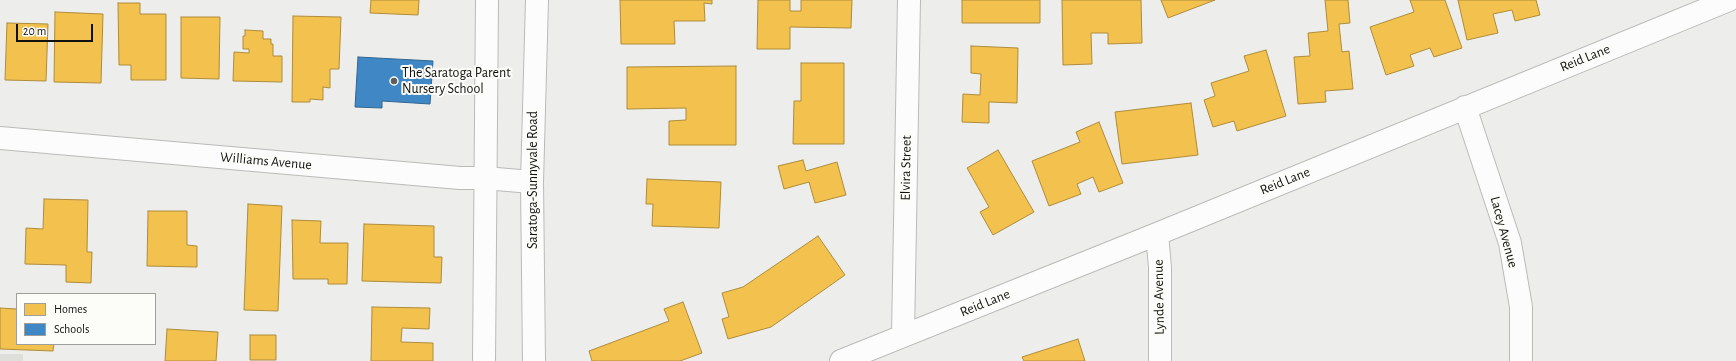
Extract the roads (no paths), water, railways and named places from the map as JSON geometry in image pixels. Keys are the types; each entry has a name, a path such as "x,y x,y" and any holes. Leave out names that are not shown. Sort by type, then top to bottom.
{"street":[{"path":"484,361 484,178 487,0"},
{"name":"Saratoga-Sunnyvale Road","path":"534,361 532,182 536,0"},
{"name":"Elvira Street","path":"903,336 909,0"},
{"name":"Reid Lane","path":"841,361 1157,234 1729,0"},
{"name":"Lacey Avenue","path":"1465,107 1510,243 1521,307 1521,361"},
{"name":"Williams Avenue","path":"0,138 460,178 484,178 532,182"},
{"name":"Lynde Avenue","path":"1157,234 1160,267 1160,361"}],"place":[{"name":"The Saratoga Parent Nursery School","path":"394,81"}]}
